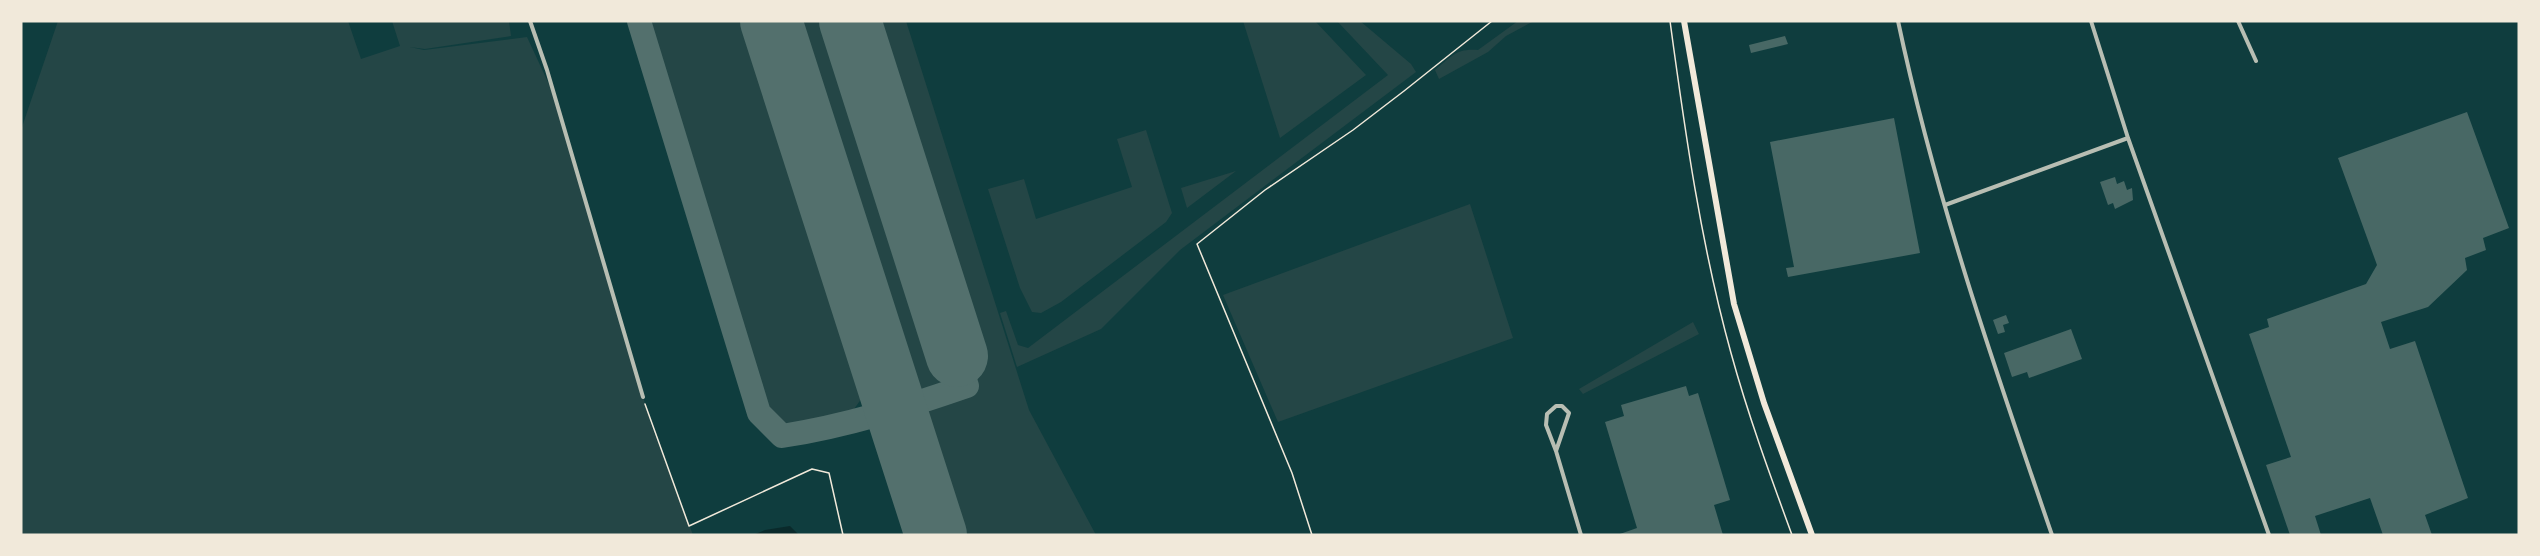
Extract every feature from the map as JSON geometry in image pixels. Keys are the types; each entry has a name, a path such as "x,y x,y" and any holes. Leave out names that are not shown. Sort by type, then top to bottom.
{"main road":[{"path":"1684,21 1734,304 1764,403 1812,535"}],"street":[{"path":"530,21 547,70 643,397"},
{"path":"1898,21 1917,106 1945,206 1989,350 2052,535"},
{"path":"2091,21 2128,138 2269,535"},
{"path":"2238,21 2256,61"},
{"path":"1945,206 2128,138"},
{"path":"1556,451 1569,412 1562,406 1556,406 1547,414 1546,425 1581,535"}],"path":[{"path":"1312,535 1288,463 1197,244 1265,190 1396,98 1492,21"},
{"path":"1670,21 1690,165 1730,352 1745,402 1792,535"},
{"path":"643,397 689,526 813,470 829,473 843,535"}],"shaded area":[{"path":"58,21 348,21 361,59 400,46 392,21 509,21 511,36 425,49 410,47 424,50 527,37 553,93 652,427 693,535 21,535 21,130"},
{"path":"642,21 755,21 871,385 852,412 789,426 765,408"},
{"path":"785,21 906,21 1029,410 1096,535 950,535"},
{"path":"1243,21 1315,21 1366,75 1280,138"},
{"path":"1337,21 1360,21 1411,64 1416,72 1180,250 1101,329 1017,367 1000,313 1006,311 1018,345 1028,348 1388,75"},
{"path":"1518,21 1534,21 1506,36 1488,52 1439,79 1435,70 1450,57 1464,50 1478,50"},
{"path":"1146,130 1172,213 1166,222 1061,302 1041,313 1032,312 1020,288 988,189 1024,179 1036,219 1132,187 1117,139"},
{"path":"1236,171 1187,208 1181,188"},
{"path":"1470,204 1513,338 1278,422 1223,295"},
{"path":"1693,322 1699,334 1583,394 1579,389"},
{"path":"790,526 799,535 753,535 765,530"}],"building":[{"path":"1785,36 1788,44 1751,53 1749,45"},
{"path":"2467,112 2509,228 2483,238 2486,250 2465,258 2467,270 2428,307 2381,322 2390,349 2415,341 2468,498 2425,515 2432,535 2383,535 2370,498 2315,516 2321,535 2290,535 2266,465 2291,457 2249,334 2269,327 2267,319 2366,284 2377,265 2338,158"},
{"path":"1894,118 1920,253 1788,277 1786,268 1794,267 1770,142"},
{"path":"2115,177 2117,184 2124,181 2127,190 2132,188 2133,200 2115,209 2113,203 2108,205 2100,182"},
{"path":"2006,315 2009,323 2003,325 2005,332 1998,334 1993,320"},
{"path":"2071,329 2082,359 2029,378 2027,372 2012,377 2004,353"},
{"path":"1686,386 1689,396 1698,393 1730,500 1714,505 1723,535 1617,535 1637,528 1605,422 1624,416 1621,405"}],"taxiway":[{"path":"639,21 759,413 782,436 876,415 967,386 957,356"}],"runway":[{"path":"771,21 936,535"},
{"path":"850,21 957,356"}]}
